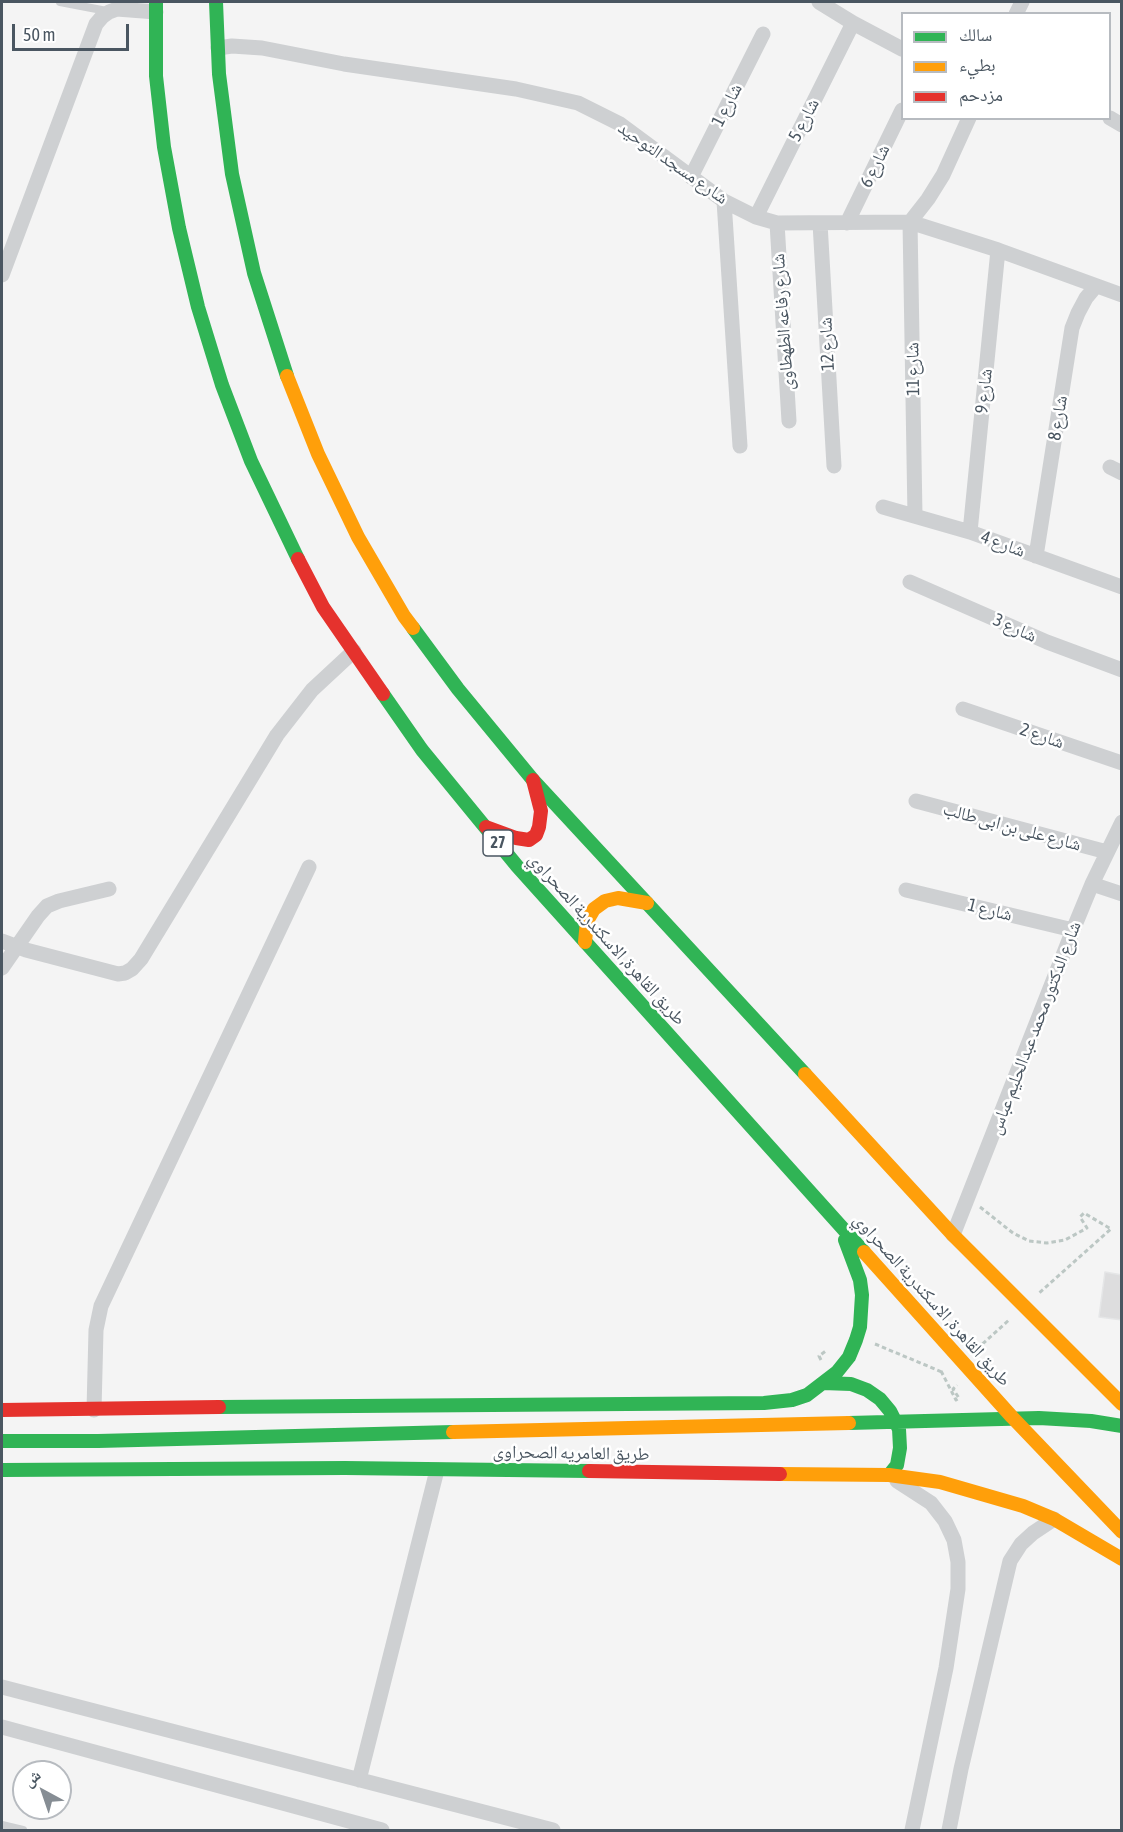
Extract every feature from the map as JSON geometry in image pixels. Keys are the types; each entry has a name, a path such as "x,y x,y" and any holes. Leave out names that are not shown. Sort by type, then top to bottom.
{"highway":[{"name":"27","path":"216,2 219,74 232,174 254,273 284,369 318,454 358,537 404,616 458,689 533,780 953,1235 1122,1404"},
{"name":"طريق القاهرة, الاسكندرية الصحراوي","path":"156,7 156,76 166,159 179,228 198,307 222,385 251,461 285,535 323,607 422,750 517,866 1012,1417 1122,1532"},
{"name":"27","path":"486,827 516,838 529,840 536,835 540,827 541,811 533,780"},
{"path":"585,942 587,921 594,909 605,901 618,898 647,903"},
{"path":"2,1410 350,1404 764,1403 792,1400 807,1395 837,1372 849,1357 856,1340 862,1311 860,1280 839,1225"},
{"path":"823,1383 851,1384 867,1390 880,1399 890,1412 899,1429 900,1440 900,1456 890,1475"},
{"path":"2,1441 98,1442 1039,1418 1091,1421 1122,1426"},
{"name":"طريق العامريه الصحراوى","path":"2,1470 437,1470 890,1475 940,1482 1004,1499 1054,1519 1122,1559"}],"street":[{"path":"819,2 901,48"},
{"path":"2,275 93,32 102,17 109,12 117,9 156,7"},
{"name":"شارع 5","path":"756,216 853,22"},
{"name":"شارع 1","path":"691,177 762,34"},
{"name":"شارع مسجد التوحيد","path":"218,48 232,46 261,48 344,64 516,89 578,103 621,124 724,201 777,224 910,222 998,250 1122,295"},
{"name":"شارع 6","path":"847,223 901,114"},
{"path":"910,222 943,175 968,120"},
{"path":"724,201 740,446"},
{"name":"شارع 11","path":"910,222 915,516"},
{"name":"شارع 12","path":"820,223 834,466"},
{"name":"شارع رفاعه الطهطاوى","path":"777,224 789,421"},
{"name":"شارع 9","path":"970,532 998,250"},
{"name":"شارع 8","path":"1036,556 1072,328 1086,298 1096,286"},
{"name":"شارع 4","path":"883,507 970,532 1122,587"},
{"name":"شارع 3","path":"910,582 1047,642 1122,670"},
{"path":"2,941 118,974 132,969 141,958 277,735 312,690 354,651"},
{"name":"شارع 2","path":"963,709 1122,763"},
{"name":"شارع على بن ابى طالب","path":"916,801 1107,852"},
{"name":"شارع الدكتور محمد عبدالحليم عباس","path":"953,1235 1073,930 1122,822"},
{"path":"94,1410 96,1330 101,1306 309,867"},
{"path":"1092,884 1122,894"},
{"path":"2,968 47,906 109,889"},
{"name":"شارع 1","path":"906,890 1073,930"},
{"path":"358,1780 437,1470"},
{"path":"890,1475 931,1503 945,1521 954,1540 958,1562 958,1589 946,1668 912,1830"},
{"path":"949,1830 1010,1561 1021,1544 1054,1519"},
{"path":"2,1687 553,1830"},
{"path":"2,1728 382,1830"}],"lane":[{"path":"60,2 109,12"},
{"path":"2,1825 23,1830"}],"path":[{"path":"968,1198 1013,1233 1029,1241 1047,1243 1065,1240 1087,1228 1080,1217 1084,1213 1111,1229 1034,1298"},
{"path":"974,1351 1017,1313"},
{"path":"867,1341 948,1374"},
{"path":"941,1371 956,1400 959,1398 953,1389"}],"building":[{"path":"1105,1272 1122,1275 1122,1320 1099,1317"}],"traffic: fast":[{"path":"156,2 156,76 164,147 179,228 198,307 222,385 251,461 298,559"},
{"path":"216,2 219,74 232,174 254,273 287,376"},
{"path":"413,628 458,689 533,780 805,1074"},
{"path":"383,694 422,750 517,866 864,1252"},
{"path":"219,1407 764,1403 792,1400 807,1395 837,1372 849,1357 856,1340 860,1327 862,1295 860,1280 845,1240"},
{"path":"823,1383 851,1384 867,1390 880,1399 890,1411 899,1429 900,1448 897,1465 889,1475"},
{"path":"849,1423 1039,1418 1091,1421 1122,1426"},
{"path":"2,1441 98,1441 453,1432"},
{"path":"2,1470 345,1468 589,1471"}],"traffic: slow":[{"path":"287,376 318,454 358,537 413,628"},
{"path":"585,942 587,921 594,909 605,901 618,898 647,903"},
{"path":"805,1074 953,1235 1122,1404"},
{"path":"864,1252 1012,1417 1122,1532"},
{"path":"453,1432 849,1423"},
{"path":"780,1474 889,1475 940,1482 1023,1506 1054,1519 1122,1559"}],"traffic: jam":[{"path":"298,559 323,607 383,694"},
{"path":"486,827 516,838 529,840 536,835 541,811 533,780"},
{"path":"2,1410 219,1407"},
{"path":"589,1471 780,1474"}]}
